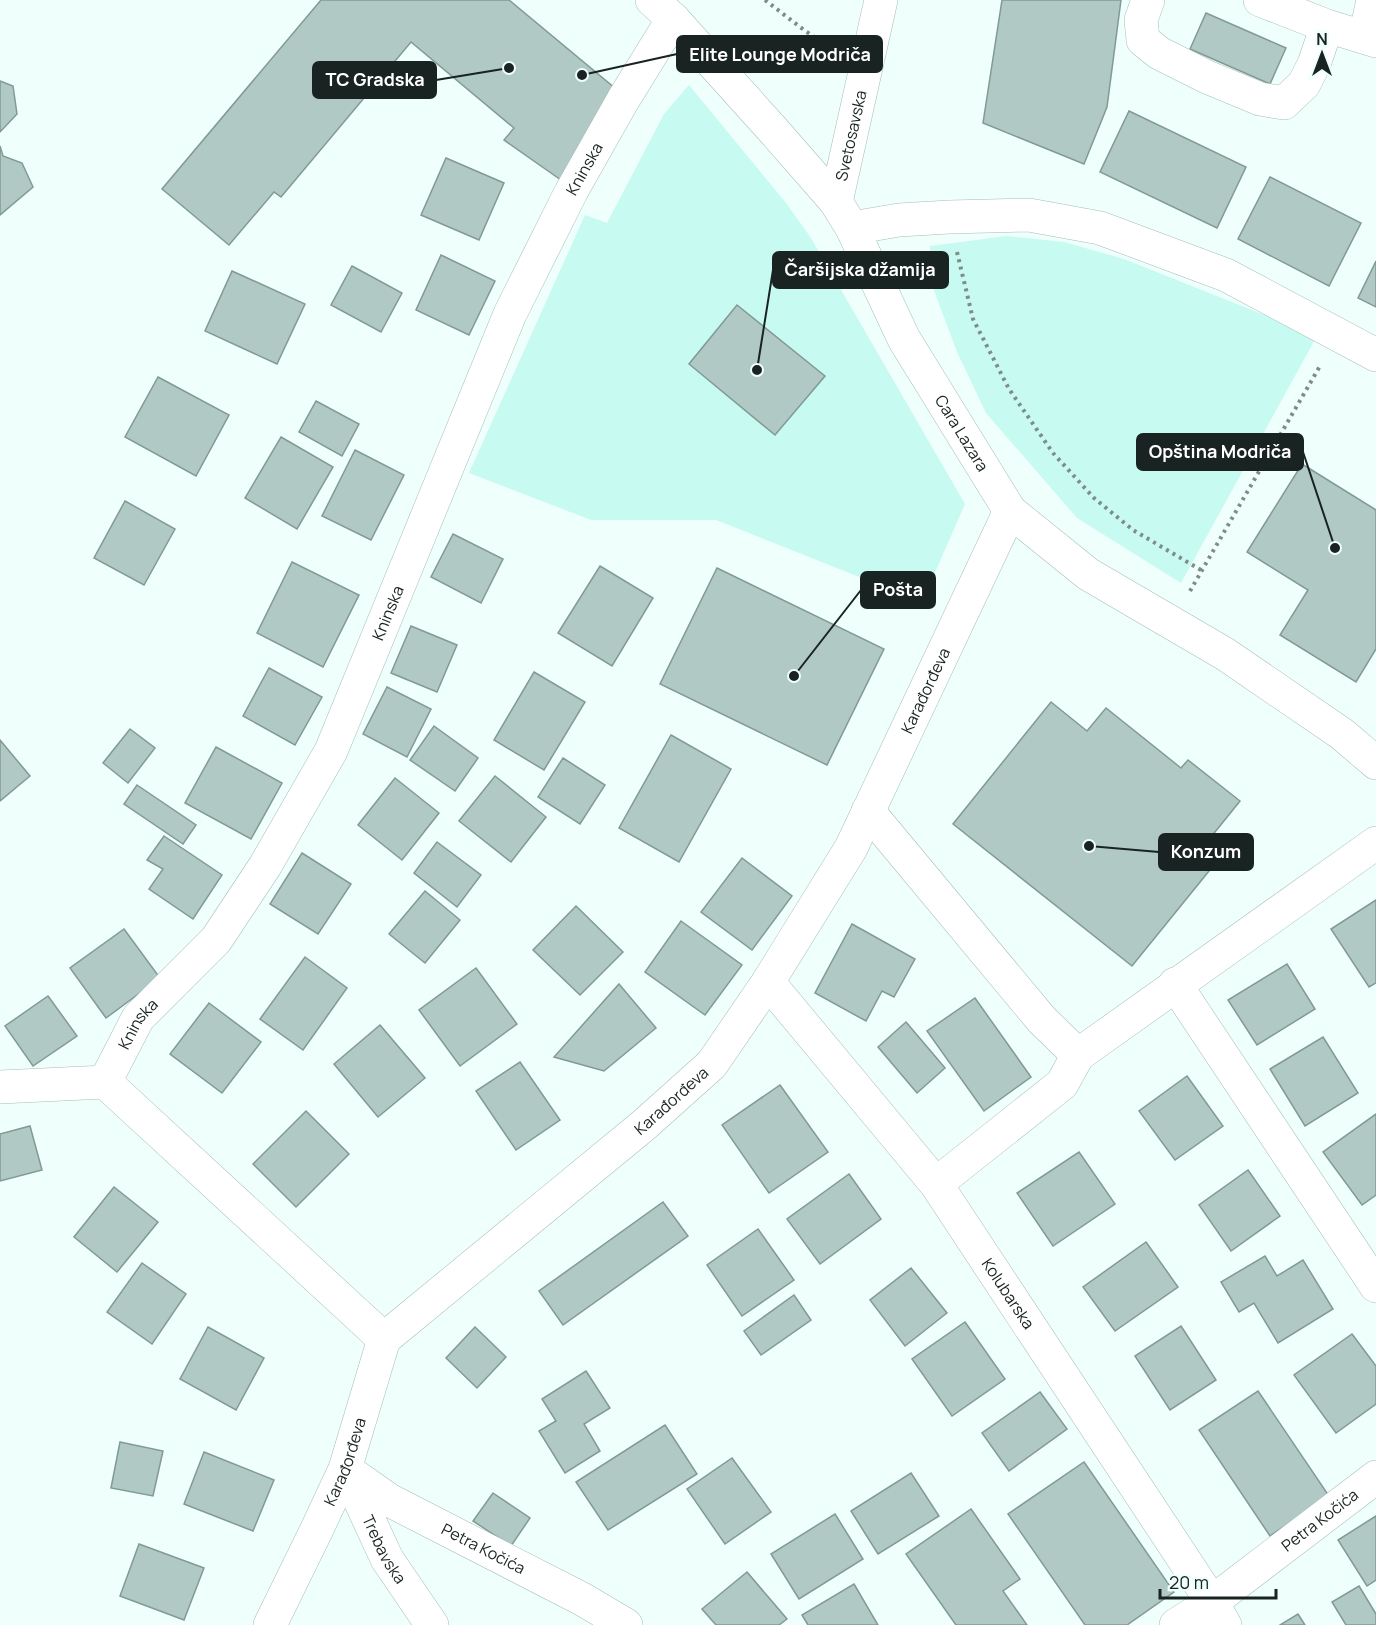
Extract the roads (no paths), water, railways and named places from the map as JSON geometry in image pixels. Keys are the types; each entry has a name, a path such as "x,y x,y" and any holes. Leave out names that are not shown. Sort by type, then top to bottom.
{"street":[{"name":"Svetosavska","path":"844,215 866,71 881,0"},
{"path":"1148,0 1141,20 1143,40 1159,53 1207,77 1260,99 1284,103 1304,84 1314,64 1327,26"},
{"path":"1260,0 1327,26 1370,39 1373,0"},
{"name":"Cara Lazara","path":"662,10 774,130 844,215 904,339 1010,511 1088,574 1225,654 1342,734 1376,763"},
{"name":"Kninska","path":"105,1082 138,1018 216,940 265,866 331,751 510,314 571,192 623,100 662,10"},
{"path":"844,215 899,220 1029,215 1100,228 1226,275 1376,355"},
{"name":"Karađorđeva","path":"270,1625 345,1469 384,1339 636,1133 712,1064 768,982 851,848 1010,511"},
{"path":"868,811 1042,1020 1078,1055"},
{"path":"936,1184 1062,1084 1078,1055 1376,843"},
{"name":"Kolubarska","path":"768,982 936,1184 1219,1614"},
{"path":"1175,984 1376,1286"},
{"path":"0,1087 105,1082 384,1339"},
{"name":"Petra Kočića","path":"345,1469 390,1500 582,1599 626,1625"},
{"name":"Trebavska","path":"345,1469 387,1559 432,1625"},
{"name":"Petra Kočića","path":"1176,1625 1219,1614 1376,1477"}],"place":[{"name":"TC Gradska","path":"509,68"},
{"name":"Elite Lounge Modriča","path":"582,75"},
{"name":"Čaršijska džamija","path":"757,370"},
{"name":"Opština Modriča","path":"1335,548"},
{"name":"Pošta","path":"794,676"},
{"name":"Konzum","path":"1089,846"}]}
